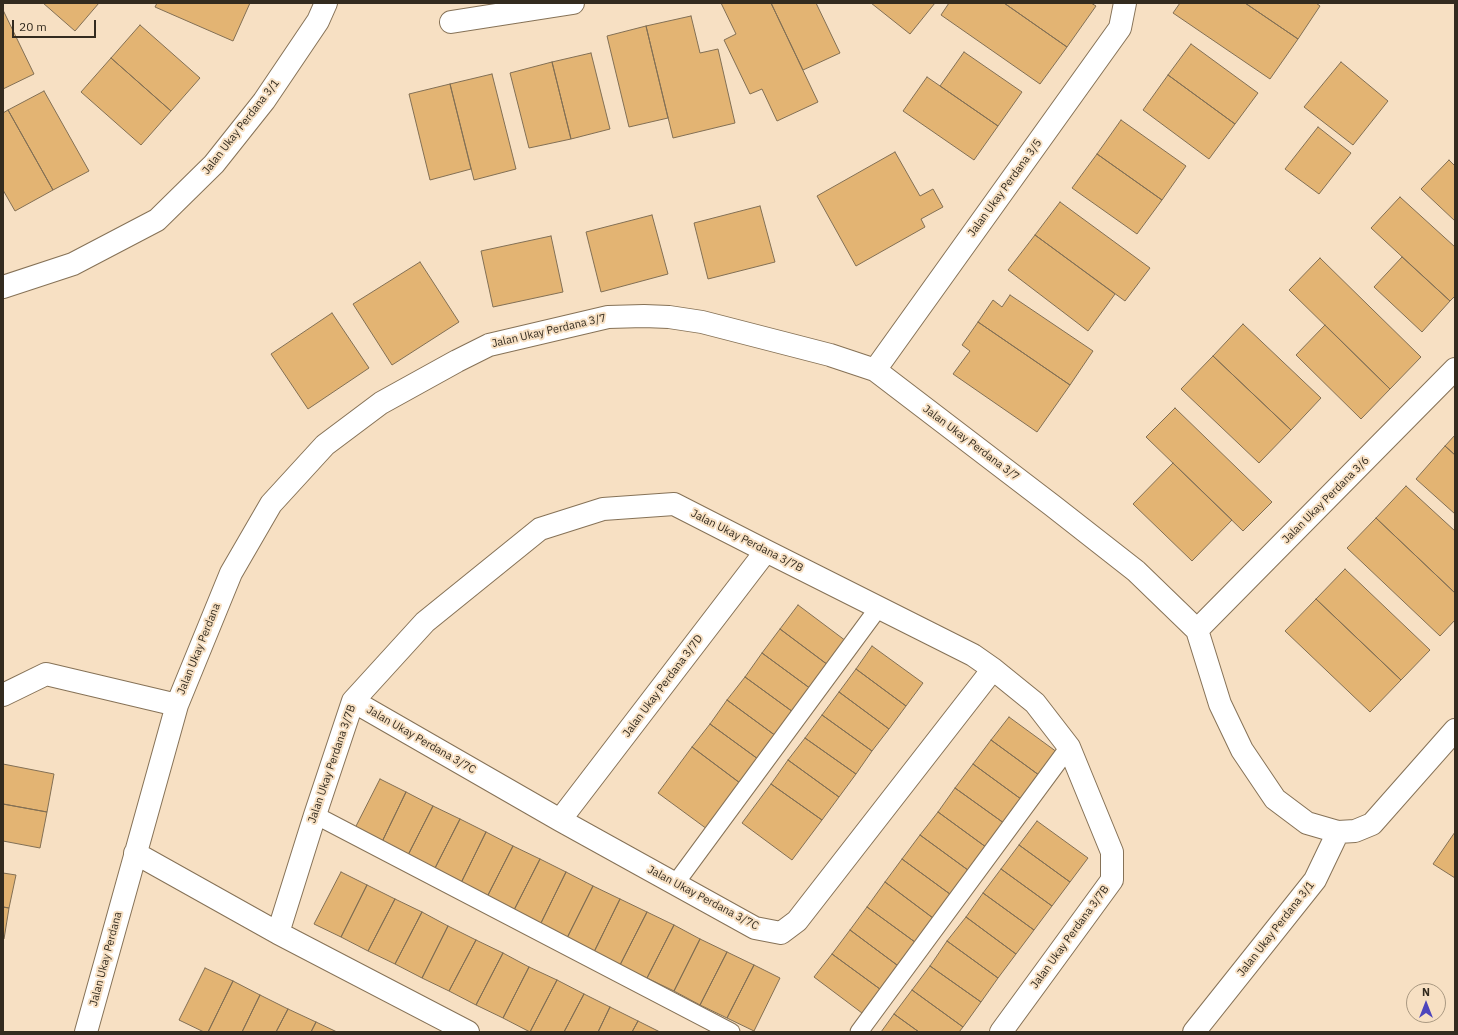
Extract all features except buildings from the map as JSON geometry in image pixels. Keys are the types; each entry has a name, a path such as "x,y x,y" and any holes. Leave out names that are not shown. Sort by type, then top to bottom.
{"street":[{"name":"Jalan Ukay Perdana 3/1","path":"3,286 73,264 157,220 214,164 260,107 318,21 326,3"},
{"path":"451,22 573,3"},
{"name":"Jalan Ukay Perdana 3/5","path":"875,370 1120,28 1125,3"},
{"name":"Jalan Ukay Perdana 3/7","path":"457,361 489,345 608,317 644,316 669,317 702,322 830,355 875,370 1136,571 1197,630 1220,704 1242,750 1274,799 1307,823 1338,832"},
{"name":"Jalan Ukay Perdana","path":"86,1032 176,705 231,573 271,504 325,445 381,403 457,361"},
{"name":"Jalan Ukay Perdana 3/6","path":"1197,630 1455,369"},
{"name":"Jalan Ukay Perdana 3/7B","path":"278,933 353,701 425,622 540,529 603,509 674,504 973,655 1035,703 1069,747 1112,852 1112,880 1000,1032"},
{"name":"Jalan Ukay Perdana 3/7D","path":"560,820 766,551"},
{"name":"Jalan Ukay Perdana 3/7C","path":"353,701 560,820 754,928 781,933 797,921 993,669"},
{"path":"3,695 46,674 176,705"},
{"path":"1338,832 1356,831 1372,824 1455,730"},
{"name":"Jalan Ukay Perdana 3/1","path":"1194,1032 1315,880 1338,832"},
{"path":"135,853 278,933 468,1032"}],"lane":[{"path":"675,884 879,607"},
{"path":"859,1032 1069,747"},
{"path":"315,815 731,1032"}]}
